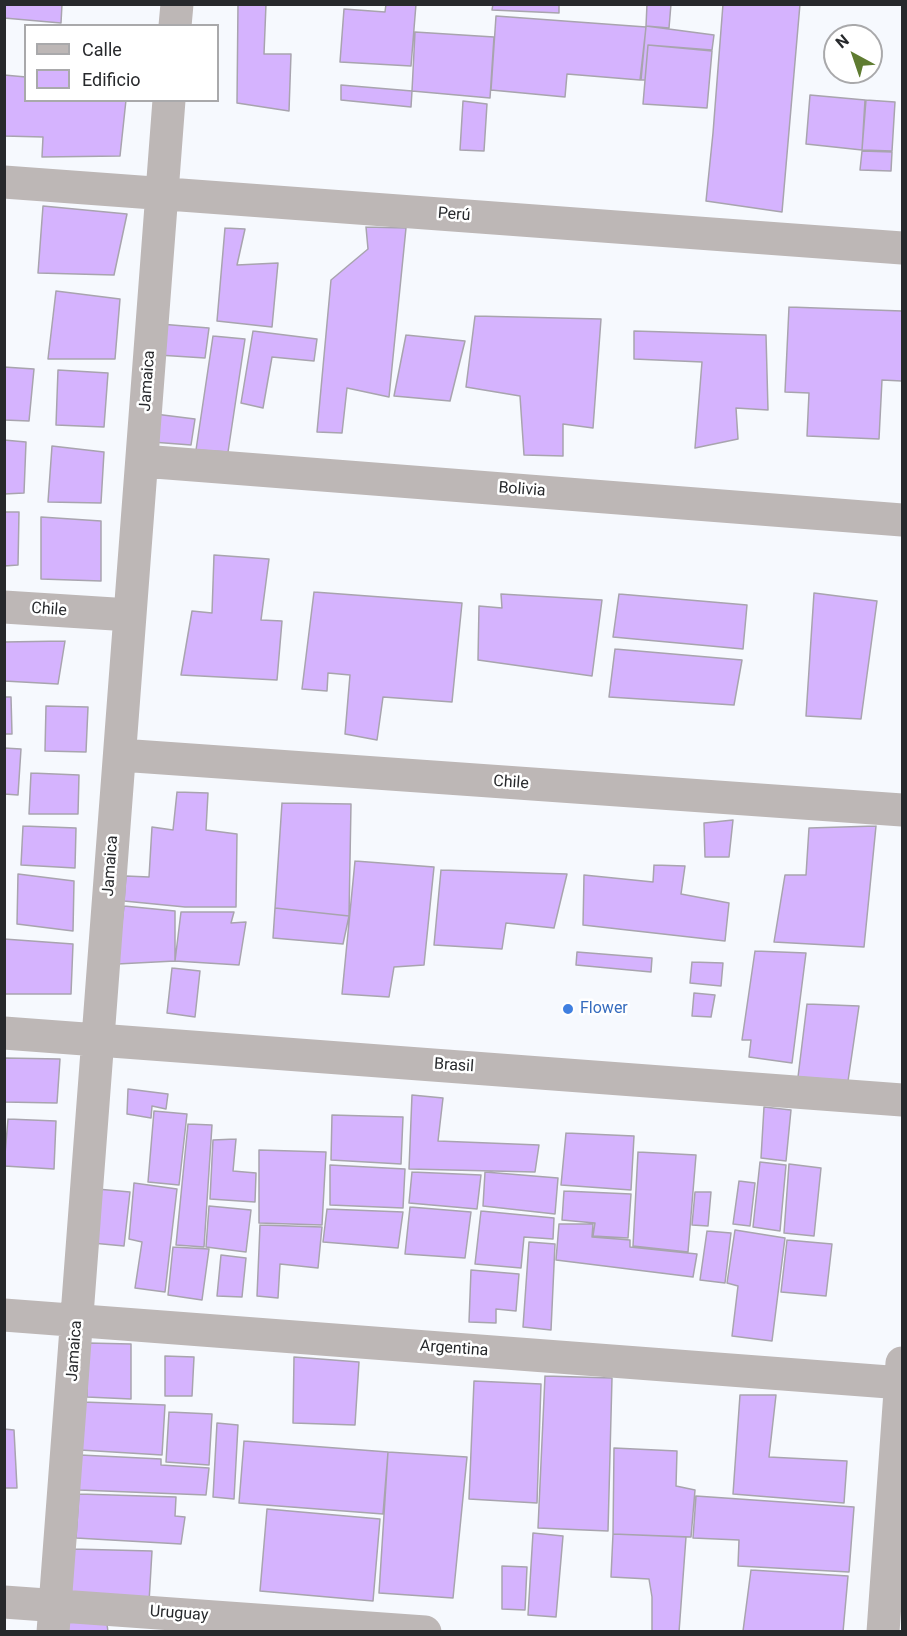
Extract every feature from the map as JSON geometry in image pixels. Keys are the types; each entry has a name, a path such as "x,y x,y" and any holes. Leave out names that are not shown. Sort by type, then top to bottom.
{"street":[{"path":"175,24 177,4"},
{"name":"Jamaica","path":"54,1619 169,102"},
{"name":"Perú","path":"4,182 903,248"},
{"name":"Bolivia","path":"142,461 903,520"},
{"name":"Chile","path":"4,607 130,615"},
{"name":"Chile","path":"120,755 903,810"},
{"name":"Brasil","path":"4,1033 903,1100"},
{"name":"Argentina","path":"4,1315 902,1376"},
{"path":"883,1632 902,1376"},
{"name":"Uruguay","path":"4,1602 54,1619 425,1632"}],"building":[{"path":"4,4 62,4 61,23 4,18"},
{"path":"238,4 266,4 264,54 291,54 289,111 237,103"},
{"path":"386,4 416,4 411,66 340,62 344,9 385,12"},
{"path":"493,4 559,4 559,13 492,10"},
{"path":"647,4 671,4 669,28 646,26"},
{"path":"723,4 800,4 782,212 706,201"},
{"path":"496,16 646,27 640,80 567,74 565,97 491,90"},
{"path":"646,26 714,35 712,50 648,45 645,80 641,80"},
{"path":"415,32 494,37 490,98 412,91"},
{"path":"648,45 712,51 707,108 643,104"},
{"path":"4,75 24,77 24,102 126,102 120,156 42,157 43,137 4,136"},
{"path":"341,85 412,91 411,107 341,100"},
{"path":"810,95 865,100 862,150 806,144"},
{"path":"866,100 895,102 892,151 862,150"},
{"path":"463,101 487,104 484,151 460,150"},
{"path":"862,151 892,152 891,171 860,170"},
{"path":"43,206 127,214 114,275 38,273"},
{"path":"366,227 406,228 389,397 347,388 342,433 317,432 331,280 368,249"},
{"path":"225,228 245,229 237,265 278,263 272,327 217,321"},
{"path":"56,291 120,299 115,359 48,359"},
{"path":"789,307 902,311 902,381 882,380 879,439 807,436 809,393 785,392"},
{"path":"475,316 601,319 593,428 563,424 563,456 524,455 520,396 466,387"},
{"path":"160,324 209,328 205,358 158,355"},
{"path":"253,331 317,339 314,361 272,357 263,408 241,403"},
{"path":"634,331 766,335 768,410 736,408 738,439 695,448 702,362 634,359"},
{"path":"406,335 465,341 450,401 394,396"},
{"path":"213,336 245,339 228,452 196,450"},
{"path":"4,367 34,369 29,421 4,420"},
{"path":"58,370 108,373 104,427 56,425"},
{"path":"155,414 195,419 191,445 152,442"},
{"path":"4,440 26,442 24,493 4,494"},
{"path":"52,446 104,452 101,503 48,502"},
{"path":"4,512 19,512 18,565 4,566"},
{"path":"41,517 101,521 101,581 41,579"},
{"path":"214,555 269,559 261,620 282,621 277,680 181,675 192,611 212,613"},
{"path":"314,592 462,603 452,702 383,697 377,740 345,734 350,675 328,673 327,691 302,689"},
{"path":"814,593 877,601 861,719 806,716"},
{"path":"501,594 602,600 592,676 478,660 479,606 502,608"},
{"path":"619,594 747,605 743,649 613,637"},
{"path":"65,641 58,684 4,681 4,642"},
{"path":"615,649 742,660 734,705 609,697"},
{"path":"4,697 11,697 12,734 4,734"},
{"path":"46,706 88,707 86,752 45,751"},
{"path":"4,748 21,749 18,795 4,794"},
{"path":"31,773 79,775 78,814 29,814"},
{"path":"177,792 208,793 206,830 237,834 236,907 185,907 124,901 126,876 149,877 152,827 173,830"},
{"path":"282,803 351,804 349,916 275,908"},
{"path":"733,820 729,857 705,857 704,823"},
{"path":"23,826 76,828 75,868 21,865"},
{"path":"876,826 864,947 774,942 785,875 806,875 809,828"},
{"path":"355,861 434,867 424,965 394,967 389,997 342,994"},
{"path":"654,865 685,866 681,894 729,903 725,941 583,925 584,875 653,882"},
{"path":"441,870 567,874 554,928 506,923 502,949 434,945"},
{"path":"18,874 74,881 73,931 17,924"},
{"path":"124,906 175,911 175,961 117,964"},
{"path":"275,908 349,916 343,944 273,938"},
{"path":"181,912 234,912 231,923 246,922 239,965 175,961"},
{"path":"4,939 73,944 71,994 4,994"},
{"path":"755,951 806,953 792,1063 749,1057 751,1040 742,1040"},
{"path":"577,952 652,958 651,972 576,965"},
{"path":"692,962 723,963 721,986 690,983"},
{"path":"172,968 200,971 195,1017 167,1013"},
{"path":"694,993 715,995 711,1017 692,1016"},
{"path":"807,1004 859,1006 848,1081 798,1077"},
{"path":"4,1058 60,1059 57,1103 4,1102"},
{"path":"128,1089 168,1094 166,1109 152,1106 151,1118 127,1114"},
{"path":"412,1095 443,1098 438,1141 539,1145 535,1172 409,1169"},
{"path":"764,1107 791,1110 786,1161 761,1158"},
{"path":"154,1111 187,1114 179,1185 148,1182"},
{"path":"332,1115 403,1117 401,1164 331,1160"},
{"path":"8,1119 56,1121 54,1169 4,1166"},
{"path":"188,1124 212,1125 204,1247 176,1245"},
{"path":"566,1133 634,1136 631,1190 561,1185"},
{"path":"236,1139 233,1171 256,1173 255,1202 210,1199 213,1140"},
{"path":"259,1150 326,1152 322,1225 259,1223"},
{"path":"638,1152 696,1155 688,1252 633,1246"},
{"path":"760,1162 786,1165 780,1231 753,1227"},
{"path":"789,1164 821,1168 814,1236 784,1233"},
{"path":"330,1165 405,1169 403,1208 330,1205"},
{"path":"412,1172 481,1175 477,1209 409,1203"},
{"path":"485,1172 558,1178 555,1214 483,1206"},
{"path":"739,1181 755,1183 750,1226 733,1224"},
{"path":"134,1183 177,1189 165,1292 135,1288 142,1242 129,1239"},
{"path":"97,1189 130,1192 124,1246 92,1243"},
{"path":"564,1191 631,1194 628,1238 593,1236 595,1223 562,1220"},
{"path":"695,1192 711,1192 708,1226 692,1225"},
{"path":"209,1206 251,1210 246,1252 206,1247"},
{"path":"410,1207 471,1212 465,1258 405,1254"},
{"path":"327,1209 403,1212 398,1248 323,1242"},
{"path":"481,1211 554,1218 553,1239 524,1237 521,1268 475,1264"},
{"path":"559,1224 593,1224 592,1237 630,1240 630,1247 697,1254 693,1277 556,1260"},
{"path":"260,1225 322,1227 318,1268 280,1264 278,1298 257,1296"},
{"path":"735,1230 785,1238 772,1341 732,1336 738,1286 727,1283"},
{"path":"707,1231 731,1233 725,1283 700,1280"},
{"path":"787,1240 832,1244 826,1296 781,1292"},
{"path":"529,1242 555,1244 551,1330 523,1327"},
{"path":"173,1247 209,1249 202,1300 168,1295"},
{"path":"221,1255 246,1258 242,1297 217,1296"},
{"path":"471,1270 519,1274 516,1311 496,1309 496,1323 469,1322"},
{"path":"88,1343 131,1344 131,1399 87,1397"},
{"path":"165,1356 194,1357 192,1396 165,1396"},
{"path":"294,1357 359,1362 355,1425 293,1423"},
{"path":"545,1376 612,1378 608,1531 538,1528"},
{"path":"474,1381 541,1384 537,1503 469,1499"},
{"path":"740,1395 776,1395 769,1457 847,1461 844,1503 733,1494"},
{"path":"83,1402 165,1405 162,1455 80,1450"},
{"path":"169,1412 212,1414 209,1465 166,1462"},
{"path":"217,1423 238,1425 234,1499 213,1497"},
{"path":"4,1429 14,1430 17,1488 4,1488"},
{"path":"244,1441 388,1452 383,1514 239,1503"},
{"path":"614,1448 677,1451 676,1486 695,1490 691,1537 613,1534"},
{"path":"388,1452 467,1457 453,1598 379,1593"},
{"path":"80,1455 161,1459 161,1465 209,1468 206,1495 79,1490"},
{"path":"79,1494 176,1497 175,1516 185,1517 181,1544 76,1538"},
{"path":"696,1496 854,1507 849,1572 738,1566 739,1540 693,1538"},
{"path":"267,1509 380,1519 373,1601 260,1591"},
{"path":"533,1533 563,1536 556,1617 528,1615"},
{"path":"613,1534 686,1537 679,1632 652,1632 652,1597 649,1579 611,1577"},
{"path":"72,1549 152,1551 149,1602 68,1596"},
{"path":"502,1566 527,1567 525,1610 502,1609"},
{"path":"751,1570 848,1576 843,1632 743,1631"},
{"path":"67,1621 107,1624 108,1632 68,1632"}],"place":[{"name":"Flower","path":"568,1009"}]}
